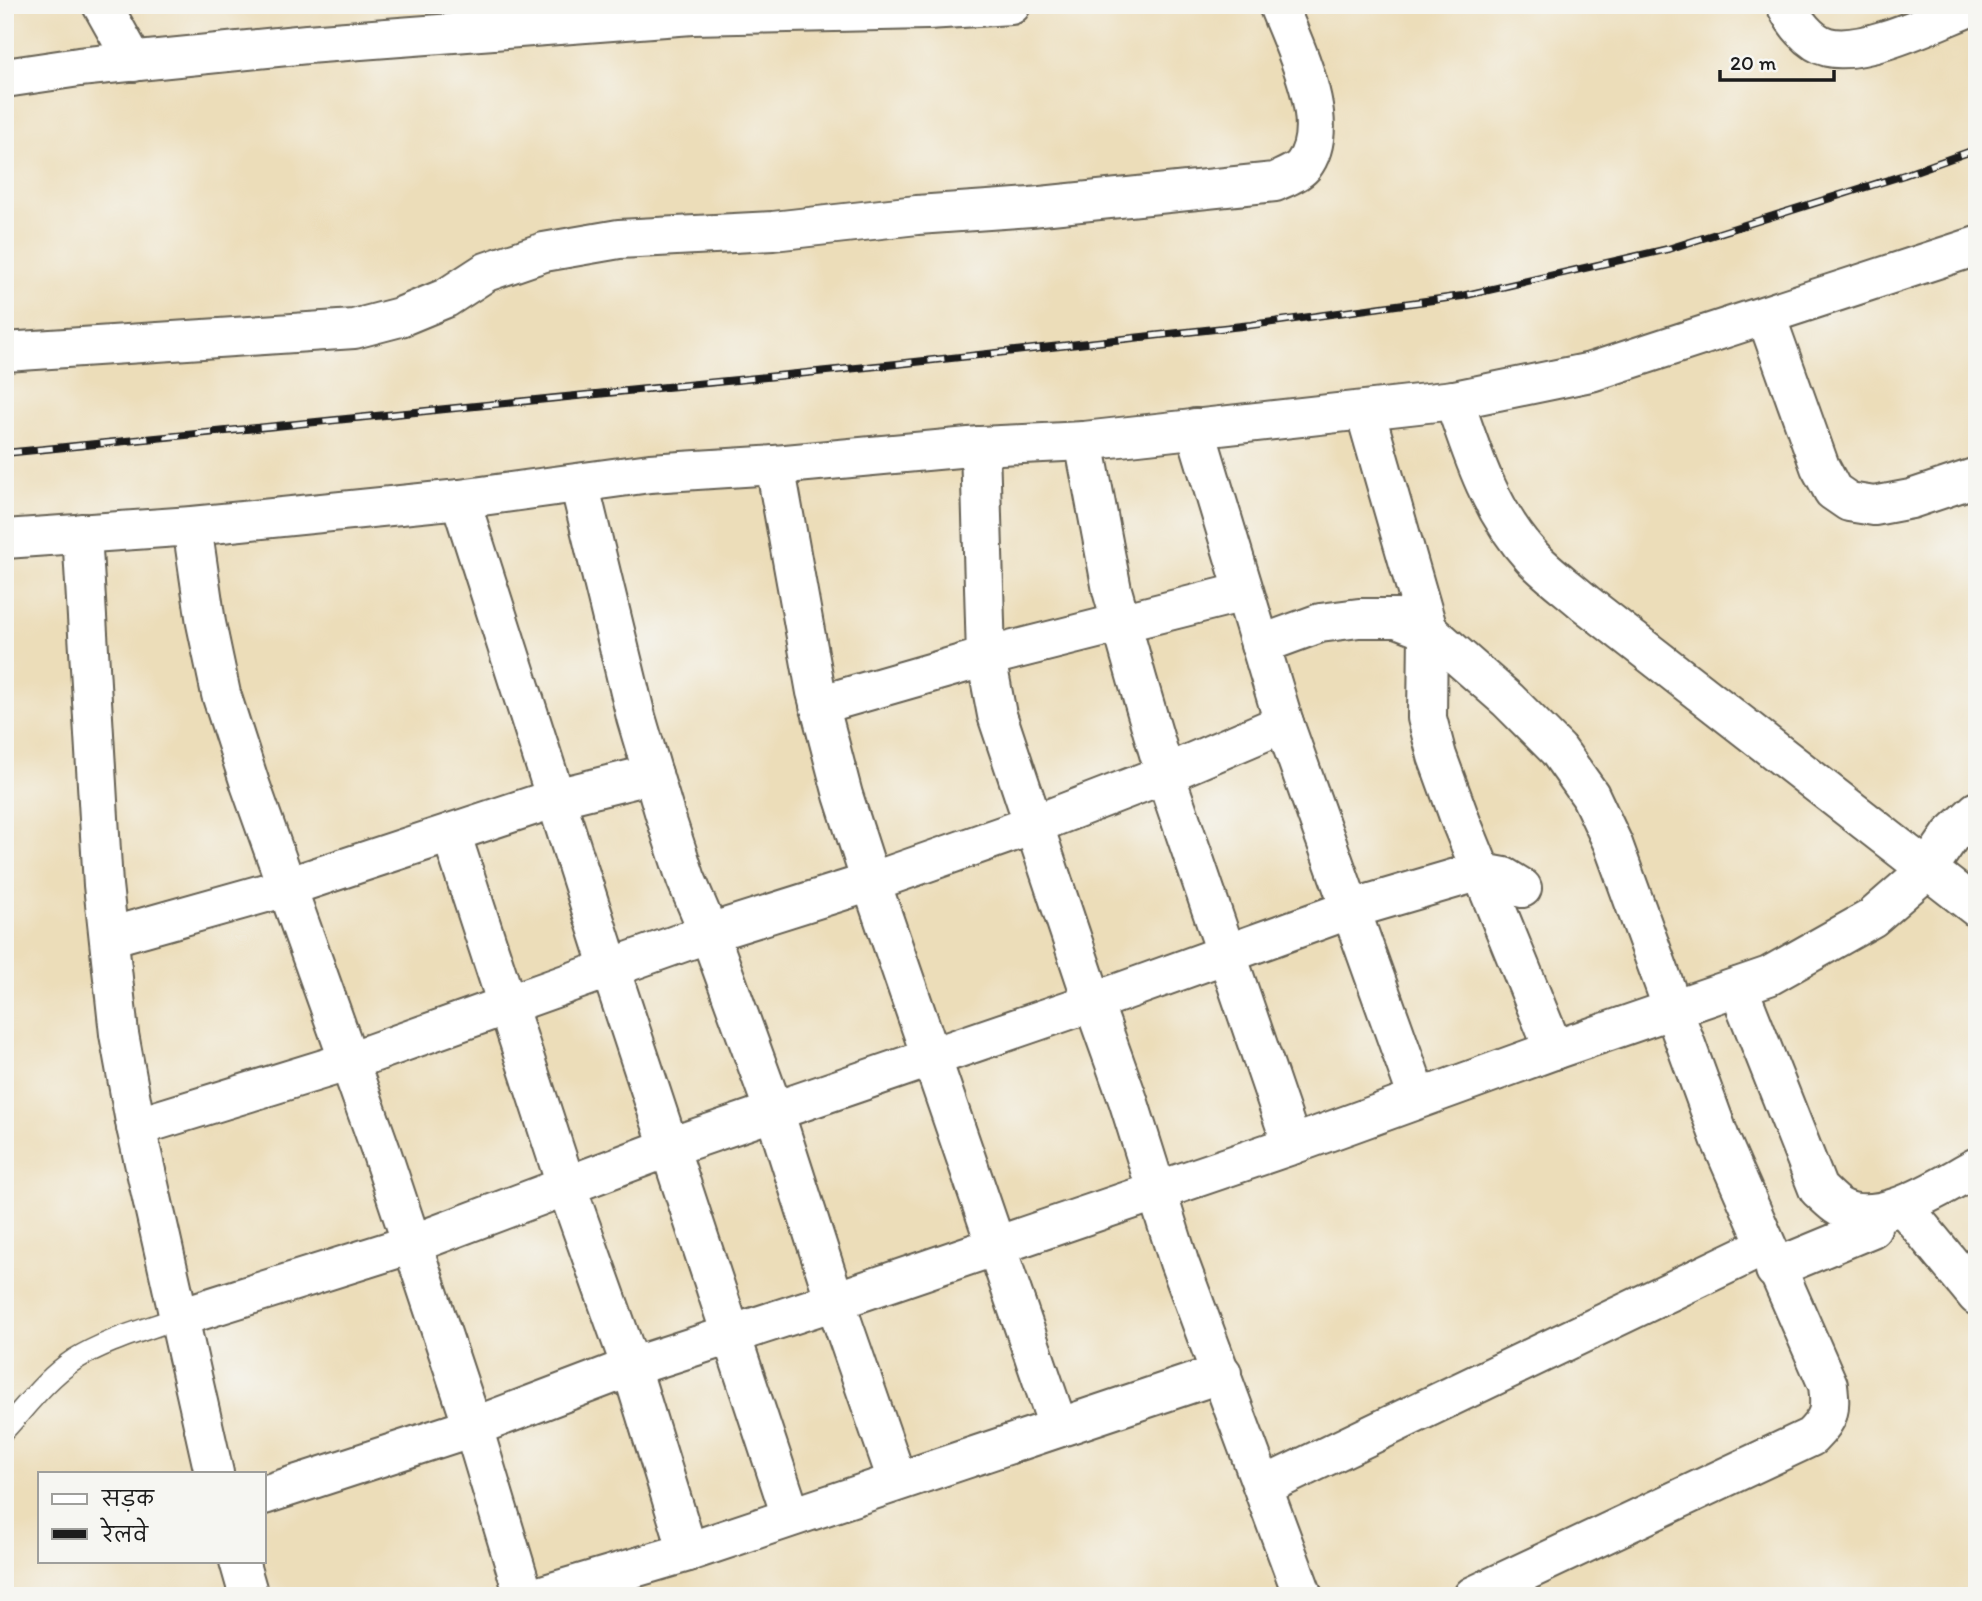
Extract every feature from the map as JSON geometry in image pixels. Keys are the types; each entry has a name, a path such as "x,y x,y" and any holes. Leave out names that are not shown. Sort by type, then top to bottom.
{"street":[{"path":"102,5 134,62"},
{"path":"5,78 307,44 692,15 926,10 1011,5"},
{"path":"5,352 354,329 401,317 446,298 486,272 544,252 619,239 772,231 1275,182 1302,168 1314,144 1316,120 1307,84 1278,5"},
{"path":"1786,5 1810,38 1826,47 1847,49 1872,44 1975,5"},
{"path":"5,540 192,526 460,499 650,473 775,465 980,446 1084,441 1454,400 1591,372 1977,246"},
{"path":"1766,316 1820,467 1833,492 1849,502 1874,506 1911,499 1977,477"},
{"path":"1454,400 1476,467 1499,514 1533,558 1585,603 1977,908"},
{"path":"1365,411 1428,630 1427,718 1437,756 1554,1050"},
{"path":"1195,428 1284,723 1418,1098"},
{"path":"1084,441 1121,624 1166,774 1292,1144"},
{"path":"980,446 986,657 997,715 1128,1100 1179,1262 1303,1596"},
{"path":"775,465 819,705 843,795 1058,1426"},
{"path":"579,483 636,717 686,879 709,933 774,1111 835,1301 897,1480"},
{"path":"460,499 610,968 791,1516"},
{"path":"192,526 206,624 220,694 412,1244 473,1427 524,1596"},
{"path":"82,533 103,885 119,1034 136,1127 214,1472"},
{"path":"819,705 986,657 1244,592"},
{"path":"1260,645 1320,622 1397,618 1428,630 1508,700 1558,750 1590,795 1613,844 1721,1141 1770,1258 1828,1385 1830,1407 1825,1423 1811,1437 1473,1596"},
{"path":"136,1127 350,1061 709,933 871,882 1033,825 1166,774 1284,723"},
{"path":"109,937 286,887 556,798 653,774"},
{"path":"266,1495 473,1427 631,1367 835,1301 1292,1144 1769,976 1872,918 1927,870 1951,835 1977,811"},
{"path":"451,833 566,1185 631,1367 688,1552"},
{"path":"180,1317 412,1244 670,1147 1093,1002 1351,909 1477,872 1504,877 1522,888"},
{"path":"1738,987 1818,1189 1840,1208 1867,1215 1903,1206 1977,1167"},
{"path":"1903,1206 1977,1296"},
{"path":"1264,1486 1770,1258 1872,1228"},
{"path":"539,1596 633,1583 688,1552 1222,1373"},
{"path":"239,1562 249,1596"}],"lane":[{"path":"5,1429 40,1388 75,1360 108,1343 180,1317"}],"railway":[{"path":"5,453 897,364 1251,325 1462,296 1668,249 1904,175 1977,149"}]}
